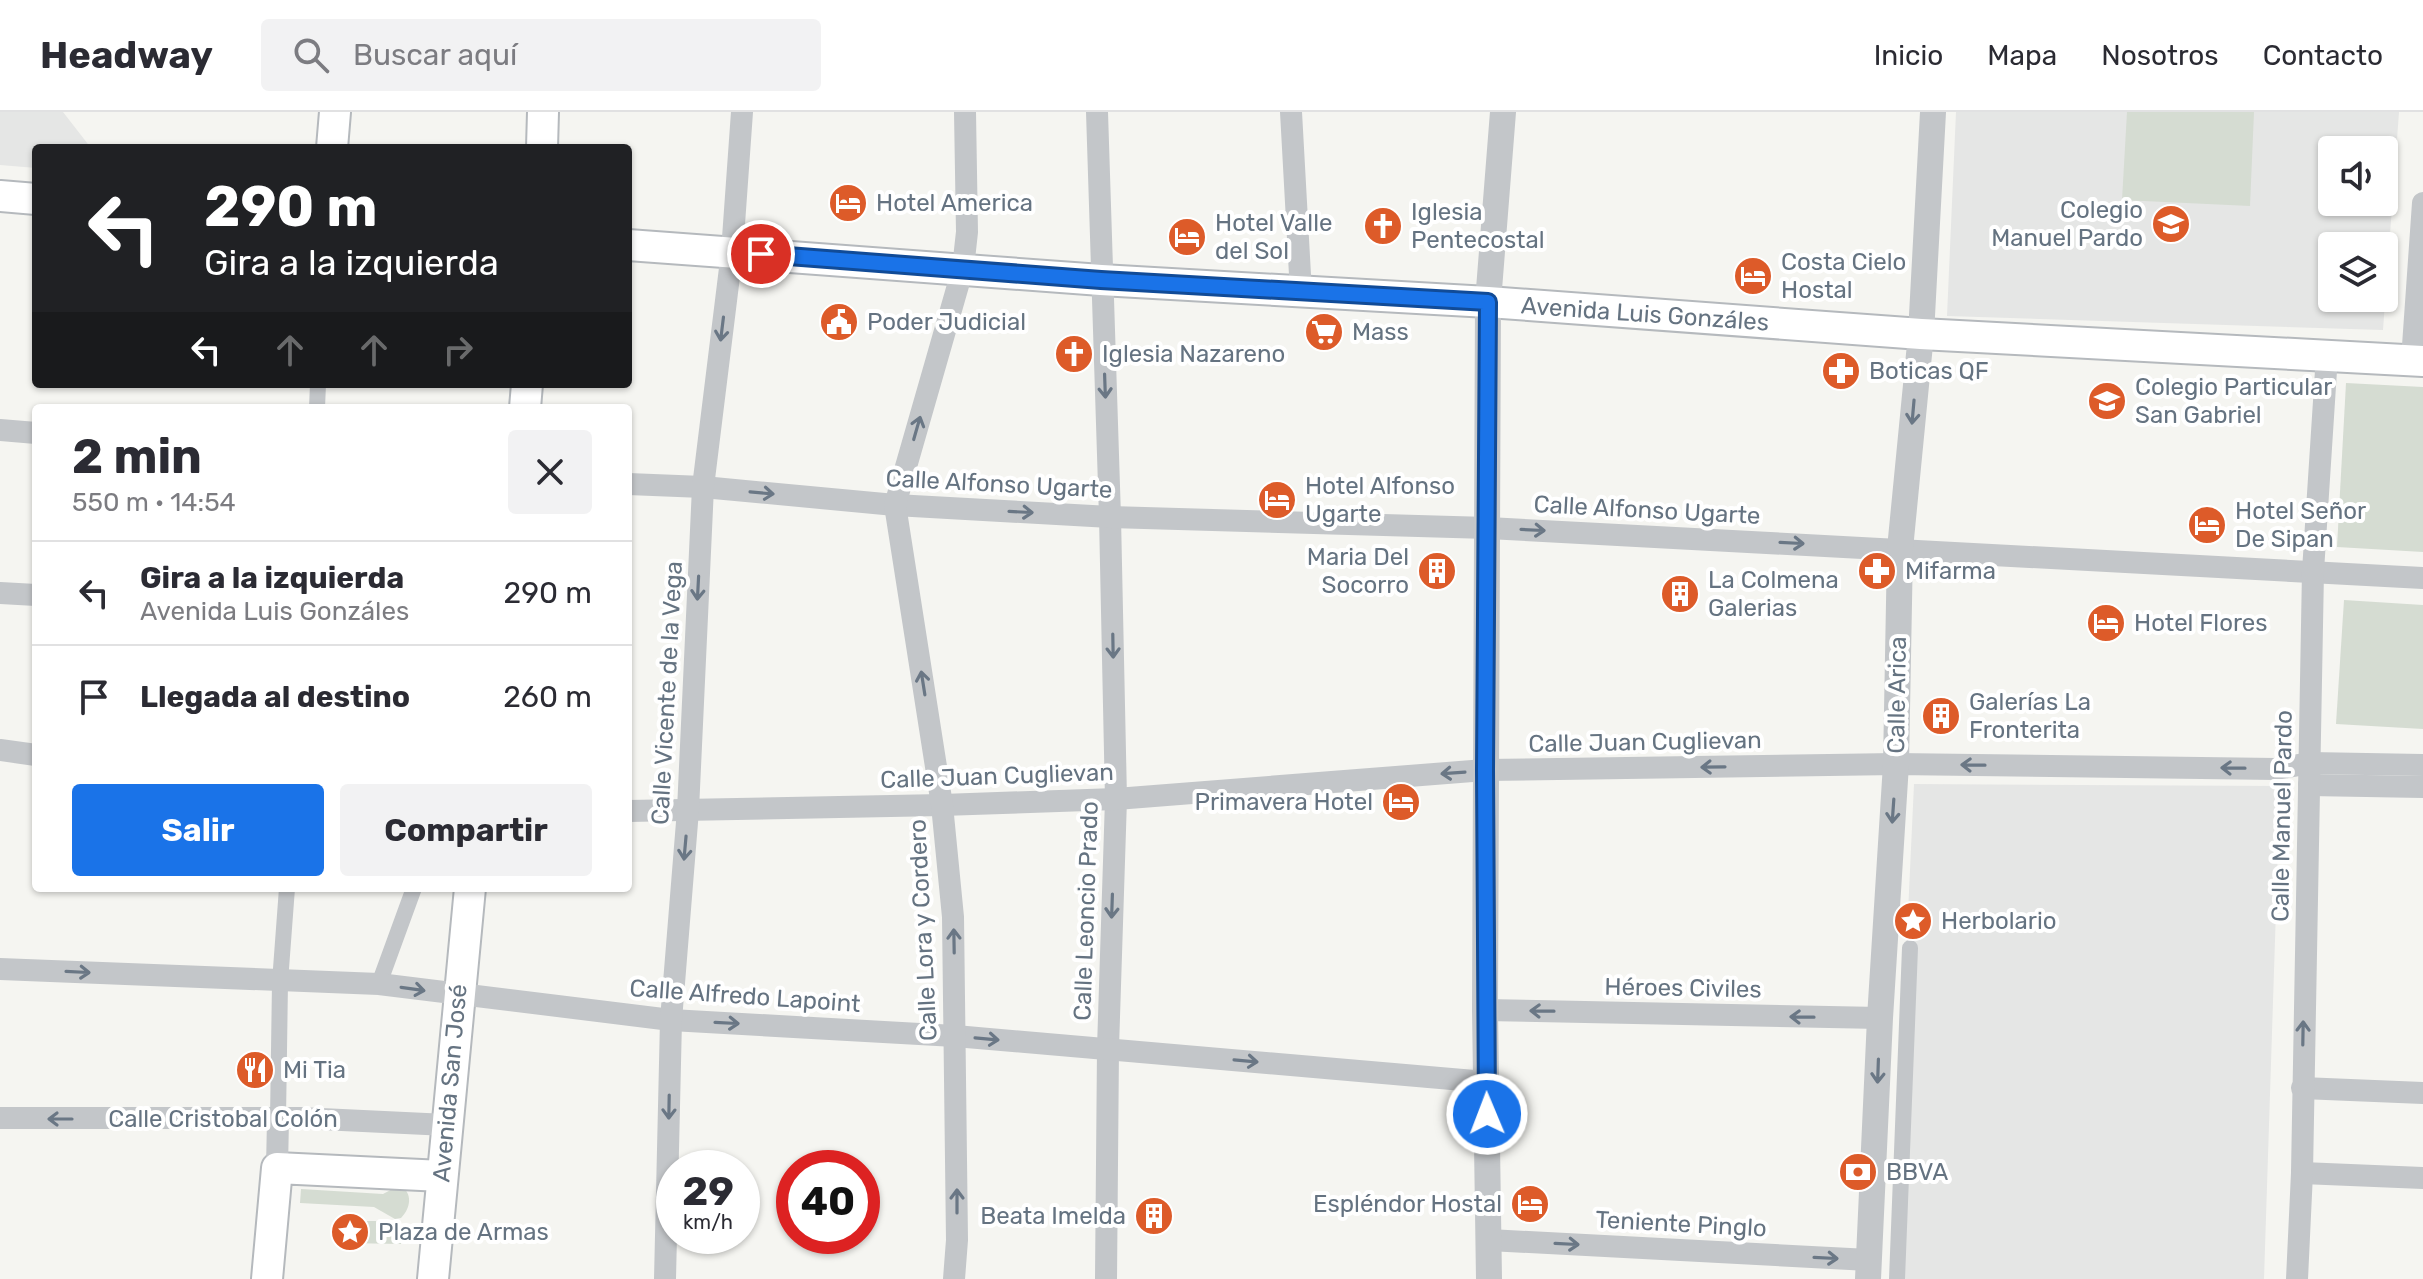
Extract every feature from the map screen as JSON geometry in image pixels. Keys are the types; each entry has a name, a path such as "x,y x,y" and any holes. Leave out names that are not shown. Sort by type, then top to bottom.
{"main road":[{"path":"332,144 335,112"},
{"path":"542,144 543,112"},
{"path":"0,196 32,199"},
{"name":"Avenida Luis Gonzáles","path":"632,245 1101,280 1488,302 1921,334 2417,361"},
{"name":"Avenida San José","path":"433,1279 470,892"},
{"path":"267,1279 277,1168"},
{"name":"Calle Cristobal Colón","path":"277,1168 442,1176"}],"street":[{"name":"Calle Vicente de la Vega","path":"665,1279 671,1020 688,810 703,487 732,252 742,112"},
{"name":"Calle Lora y Cordero","path":"954,1279 957,1240 953,917 942,805 895,505 963,268 967,232 965,112"},
{"name":"Calle Leoncio Prado","path":"1097,112 1116,799 1108,1048 1106,1279"},
{"path":"1291,112 1301,293"},
{"path":"1489,1279 1485,1010 1488,302 1503,112"},
{"name":"Calle Arica","path":"1869,1270 1880,1018 1896,764 1900,549 1921,334 1933,112"},
{"path":"2417,361 2423,206"},
{"name":"Calle Manuel Pardo","path":"2297,1279 2302,1173 2313,571 2327,355"},
{"path":"0,430 32,433"},
{"name":"Calle Alfonso Ugarte","path":"632,484 703,487 895,505 1110,517 1488,528 2423,578"},
{"path":"0,593 32,595"},
{"path":"0,750 32,754"},
{"name":"Calle Juan Cuglievan","path":"632,811 1116,799 1485,770 1896,764 2276,769 2423,787"},
{"name":"Calle Juan Cuglievan","path":"2310,774 2423,765"},
{"path":"277,1168 280,982 287,892"},
{"path":"379,984 413,892"},
{"path":"1897,1279 1910,948"},
{"name":"Calle Alfredo Lapoint","path":"0,969 379,984 671,1020 955,1036 1486,1082"},
{"name":"Héroes Civiles","path":"1485,1010 1880,1018"},
{"path":"2302,1088 2423,1093"},
{"name":"Calle Cristobal Colón","path":"0,1118 362,1120 447,1125"},
{"path":"2302,1173 2423,1178"},
{"name":"Teniente Pinglo","path":"1489,1240 1869,1270"}],"shaded area":[{"path":"0,112 63,112 88,144 32,144 32,168 0,165"},
{"name":"Colegio Manuel Pardo","path":"1956,112 2399,112 2397,136 2318,136 2318,216 2391,216 2390,232 2318,232 2318,312 2384,312 2383,330 1947,316"},
{"path":"2127,112 2254,112 2250,206 2122,200"},
{"path":"2346,383 2423,387 2423,552 2337,547"},
{"path":"2344,600 2423,605 2423,729 2336,724"},
{"path":"1914,784 2280,786 2264,1279 1891,1279"},
{"path":"400,1185 407,1192 409,1201 401,1218 395,1219 374,1207 300,1203 301,1189 383,1194"},
{"path":"344,1221 376,1221 376,1233 401,1233 401,1244 344,1243"}],"place":[{"name":"Hotel America","path":"848,203"},
{"name":"Colegio Manuel Pardo","path":"2171,224"},
{"name":"Iglesia Pentecostal","path":"1383,226"},
{"name":"Hotel Valle del Sol","path":"1187,237"},
{"name":"Costa Cielo Hostal","path":"1753,276"},
{"name":"Poder Judicial","path":"839,322"},
{"name":"Mass","path":"1324,332"},
{"name":"Iglesia Nazareno","path":"1074,354"},
{"name":"Boticas QF","path":"1841,371"},
{"name":"Colegio Particular San Gabriel","path":"2107,401"},
{"name":"Hotel Alfonso Ugarte","path":"1277,500"},
{"name":"Hotel Señor De Sipan","path":"2207,525"},
{"name":"Maria Del Socorro","path":"1437,571"},
{"name":"Mifarma","path":"1877,571"},
{"name":"La Colmena Galerias","path":"1680,594"},
{"name":"Hotel Flores","path":"2106,623"},
{"name":"Galerías La Fronterita","path":"1941,716"},
{"name":"Primavera Hotel","path":"1401,802"},
{"name":"Herbolario","path":"1913,921"},
{"name":"Mi Tia","path":"255,1070"},
{"name":"BBVA","path":"1858,1172"},
{"name":"Espléndor Hostal","path":"1530,1204"},
{"name":"Beata Imelda","path":"1154,1216"},
{"name":"Plaza de Armas","path":"350,1232"}],"route":[{"path":"761,254 1101,280 1488,302 1485,770 1487,1114"}]}
